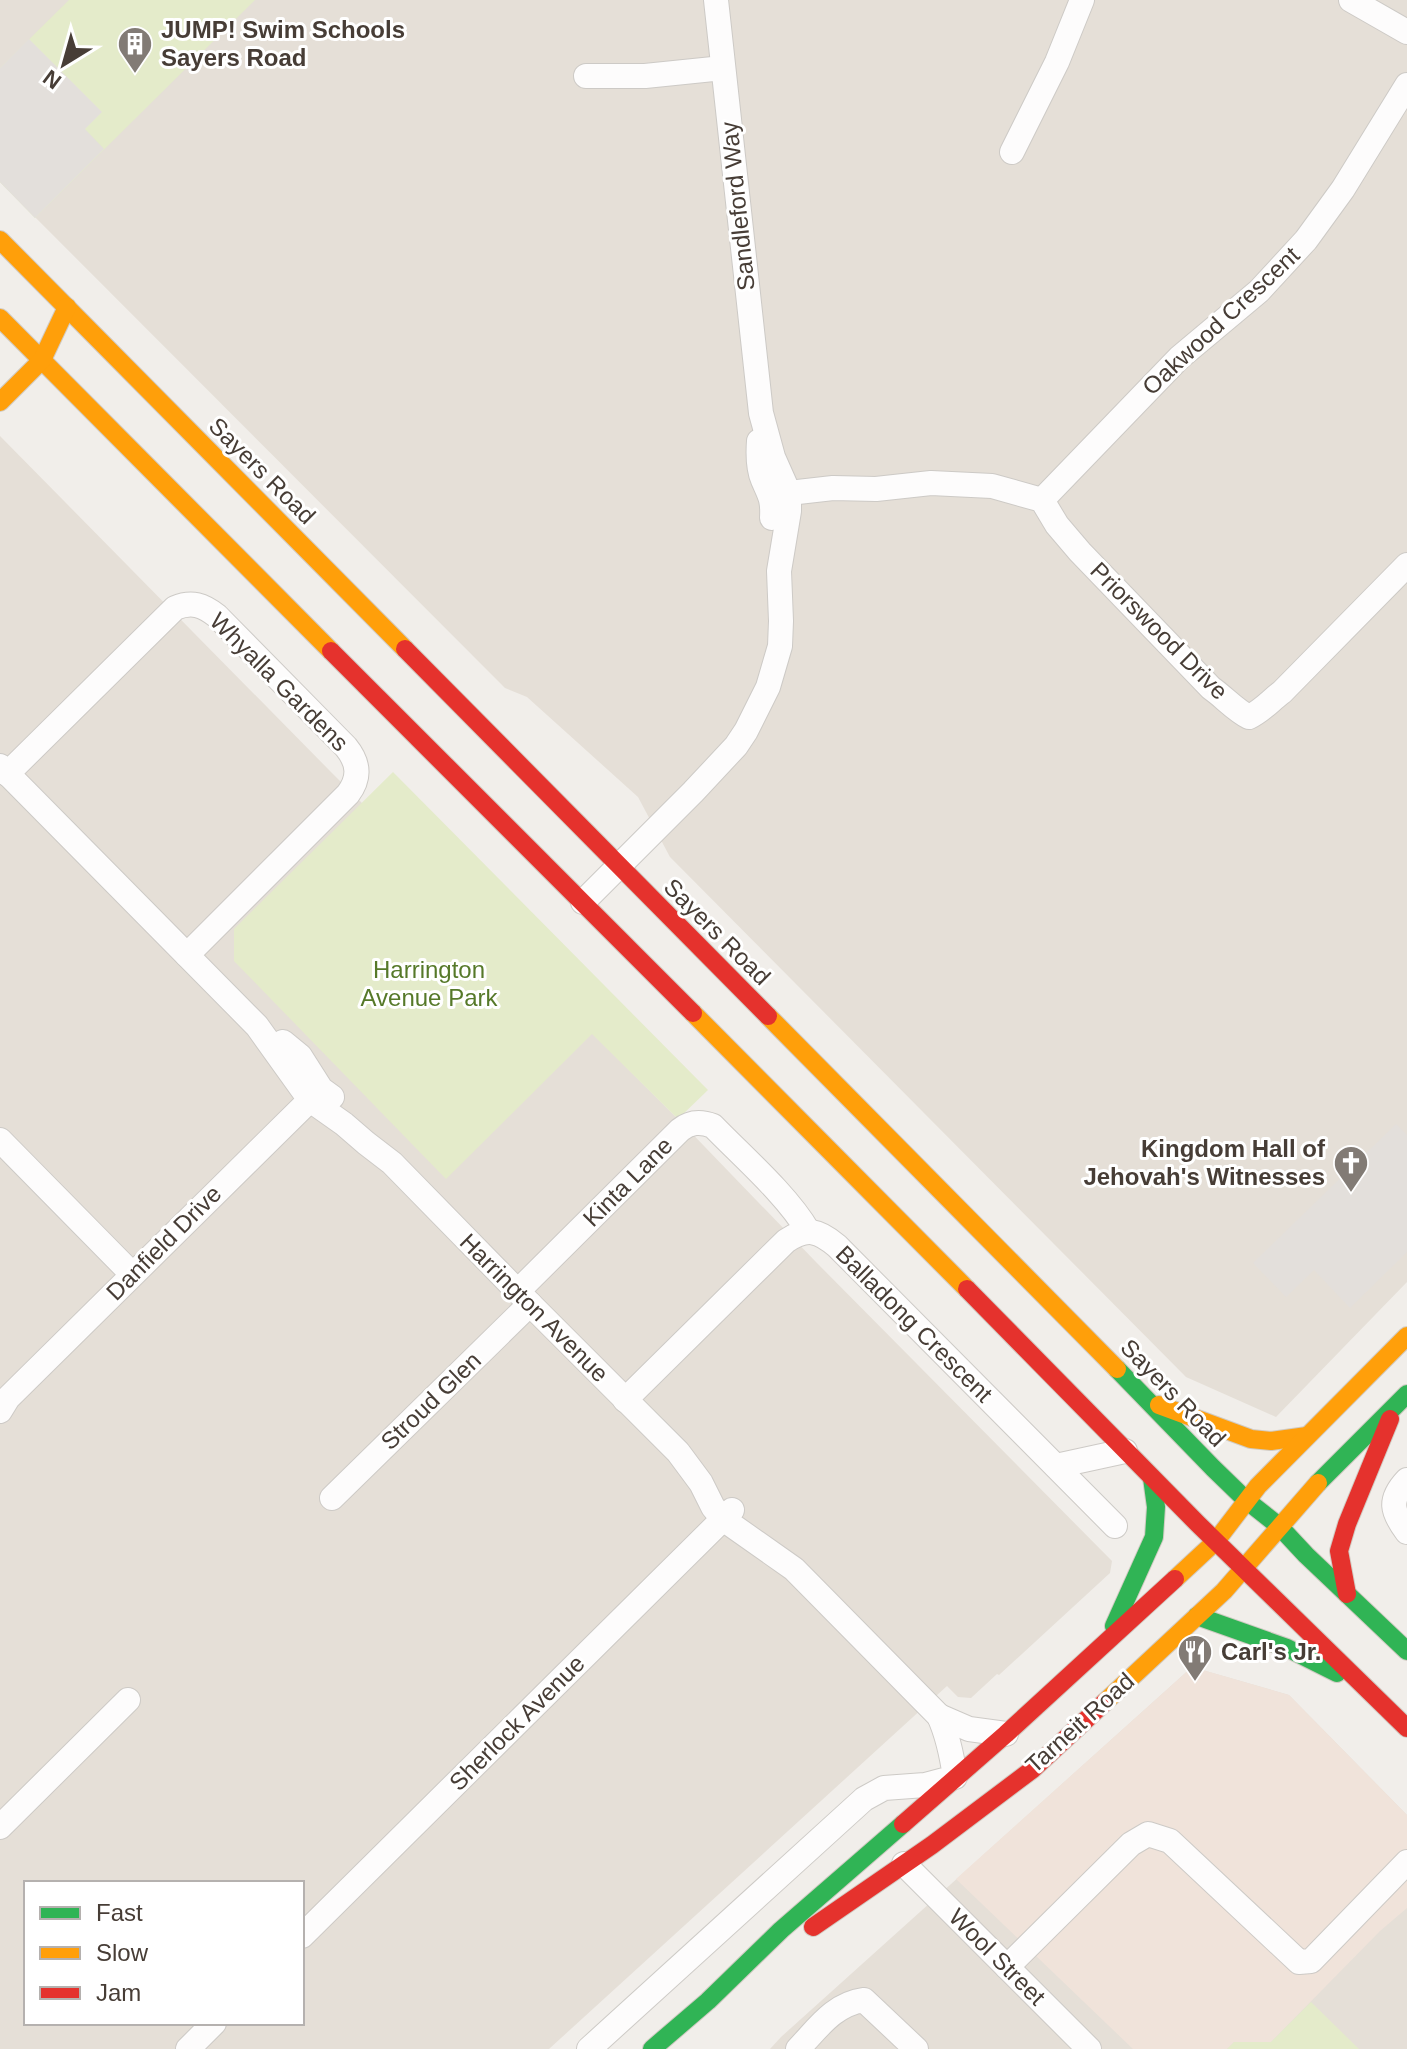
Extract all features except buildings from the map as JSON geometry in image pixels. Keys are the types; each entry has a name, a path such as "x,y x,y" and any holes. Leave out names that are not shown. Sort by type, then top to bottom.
{"main road":[{"name":"Sayers Road","path":"0,240 1246,1500 1279,1526 1407,1651"},
{"path":"24,332 67,307"},
{"path":"0,402 42,360 67,307"},
{"path":"0,318 24,332 42,360 1048,1369 1125,1451 1407,1728"},
{"name":"Tarneit Road","path":"652,2049 676,2031 781,1930 1006,1734 1191,1565 1216,1541 1246,1500 1407,1336"},
{"path":"1347,1594 1340,1564 1342,1537 1402,1399"},
{"name":"Tarneit Road","path":"708,2001 1033,1769 1245,1569 1302,1500 1402,1399"},
{"path":"1148,1401 1251,1439 1271,1441 1307,1436"},
{"path":"1109,1638 1154,1537 1156,1507 1152,1478"},
{"path":"1197,1616 1287,1648 1366,1688"},
{"name":"Tarneit Road","path":"661,2049 676,2031"}],"street":[{"name":"Sandleford Way","path":"583,902 729,753 746,731 768,687 780,646 779,571 770,537 783,501 770,491 760,470 761,413 716,0"},
{"path":"1012,152 1057,62 1082,0"},
{"path":"1351,0 1407,32"},
{"path":"586,76 645,76 723,68"},
{"name":"Oakwood Crescent","path":"1042,500 1179,358 1259,291 1306,240 1343,189 1407,85"},
{"path":"783,501 833,488 876,489 931,483 992,486 1042,500"},
{"name":"Priorswood Drive","path":"1042,500 1057,525 1080,552 1211,688 1249,717 1282,692 1407,565"},
{"name":"Whyalla Gardens","path":"4,770 175,608 193,603 207,608 346,747 355,761 357,776 354,787 187,955"},
{"name":"Harrington Avenue","path":"4,770 257,1026 344,1124 392,1163 678,1452 728,1514 794,1569 939,1716 969,1729 1006,1734"},
{"name":"Danfield Drive","path":"3,1404 315,1094"},
{"name":"Kinta Lane","path":"524,1298 680,1130 693,1123 703,1122 713,1126 785,1200 808,1231"},
{"path":"0,1140 132,1274"},
{"name":"Balladong Crescent","path":"625,1400 786,1241 797,1233 808,1231 828,1238 837,1246 1115,1526"},
{"name":"Stroud Glen","path":"332,1498 524,1298"},
{"path":"1056,1466 1125,1451"},
{"path":"1404,1483 1393,1505 1396,1516 1407,1532"},
{"name":"Sherlock Avenue","path":"304,1934 728,1514"},
{"path":"0,1827 128,1700"},
{"name":"Harrington Avenue","path":"939,1716 950,1744 955,1777"},
{"name":"Tarneit Road","path":"589,2049 864,1799 884,1788 925,1785 955,1777"},
{"path":"1007,1967 1131,1844 1148,1834 1170,1841 1299,1962 1311,1961 1407,1862"},
{"name":"Wool Street","path":"904,1864 1089,2049"},
{"path":"798,2049 836,2009 849,2002 864,2000 916,2049"},
{"path":"188,2049 212,2025"}],"shaded area":[{"path":"0,0 1407,0 1407,1282 1276,1417 1186,1377 670,857 638,797 527,697 505,688 0,182"},
{"path":"29,39 102,112 85,129 104,149 35,218 0,182 0,68"},
{"path":"0,436 1112,1561 1110,1573 971,1698 958,1697 947,1686 549,2049 0,2049"},
{"path":"1396,1124 1407,1135 1407,1252 1350,1308 1314,1270 1286,1297 1253,1263"},
{"path":"1192,1667 1289,1695 1407,1815 1407,2049 770,2049 781,2037"},
{"path":"1192,1667 1289,1695 1407,1815 1407,1908 1380,1931 1271,2042 1234,2042 1227,2049 1133,2049 956,1879"}],"green space":[{"path":"69,0 255,0 35,218 0,182 0,68"},
{"name":"Harrington Avenue Park","path":"393,772 708,1090 678,1119 592,1034 446,1179 234,961 234,929"},
{"path":"1311,2002 1359,2049 1227,2049 1234,2042 1271,2042"}],"traffic: fast":[{"path":"1117,1369 1213,1468 1279,1526 1407,1651"},
{"path":"1318,1483 1407,1394"},
{"path":"1114,1626 1154,1537 1156,1507 1152,1478"},
{"path":"1197,1616 1287,1648 1337,1673"},
{"path":"652,2049 708,2001 781,1930 903,1824"}],"traffic: slow":[{"path":"0,240 405,649"},
{"path":"0,402 42,360 67,307"},
{"path":"0,318 331,651"},
{"path":"693,1013 967,1289"},
{"path":"768,1016 1117,1369"},
{"path":"1175,1579 1216,1541 1258,1486 1407,1336"},
{"path":"1159,1405 1251,1439 1271,1441 1307,1436"},
{"path":"1105,1702 1224,1591 1318,1483"}],"traffic: jam":[{"path":"405,649 768,1016"},
{"path":"331,651 693,1013"},
{"path":"967,1289 1198,1524 1407,1728"},
{"path":"1347,1594 1339,1551 1390,1419"},
{"path":"903,1824 1175,1579"},
{"path":"813,1927 932,1845 1033,1769 1105,1702"}],"place":[{"name":"JUMP! Swim Schools Sayers Road","path":"135,75"},
{"name":"Kingdom Hall of Jehovah's Witnesses","path":"1351,1194"},
{"name":"Carl's Jr.","path":"1195,1683"}]}
